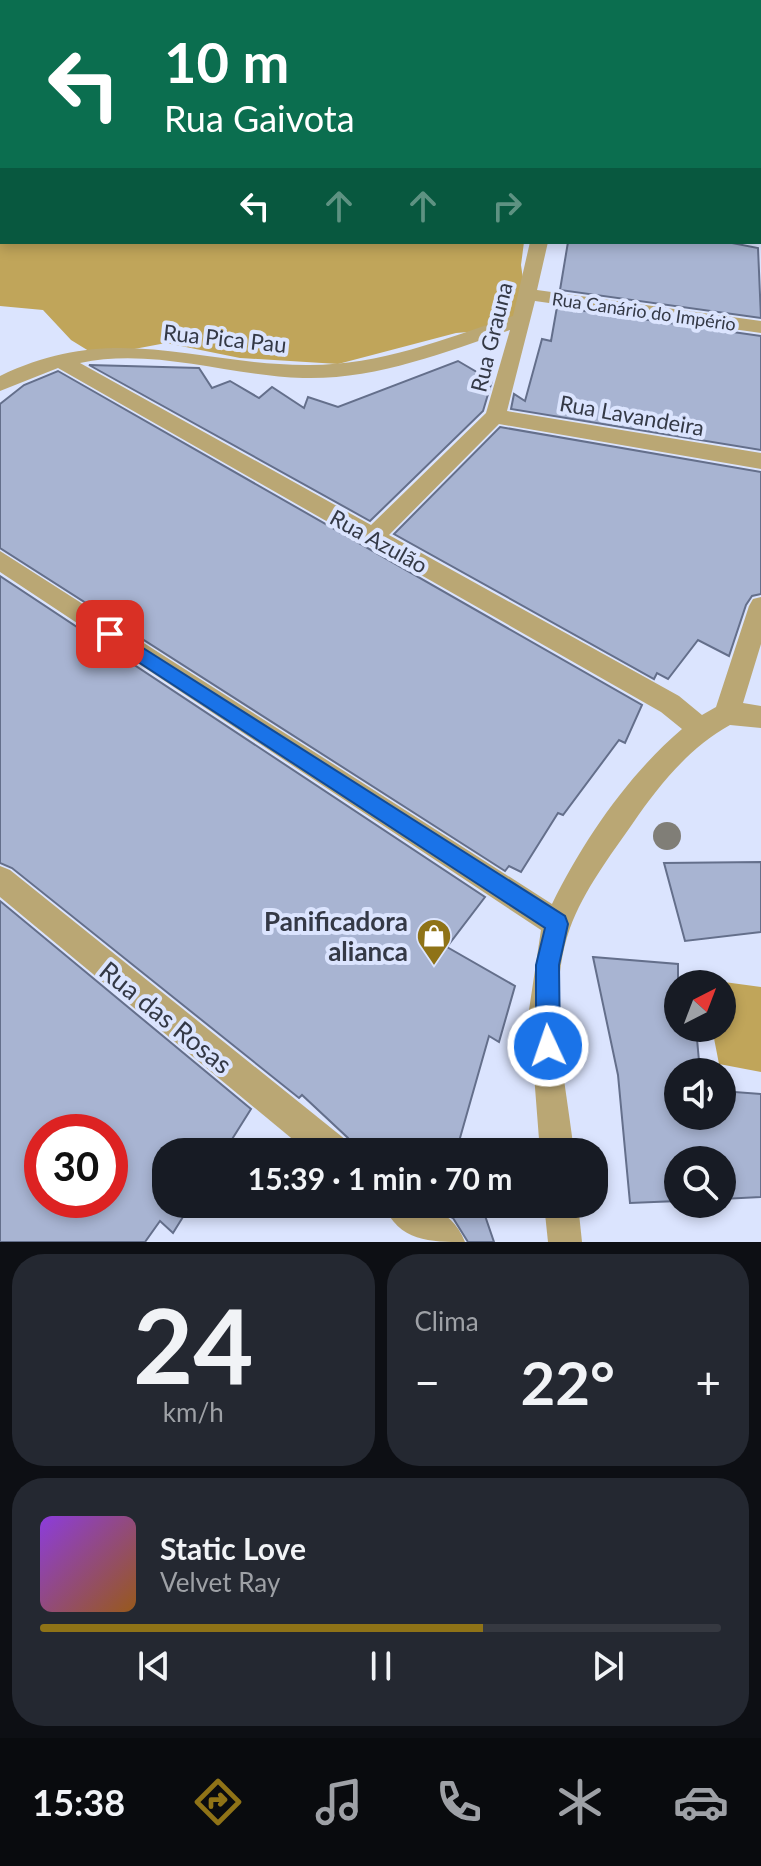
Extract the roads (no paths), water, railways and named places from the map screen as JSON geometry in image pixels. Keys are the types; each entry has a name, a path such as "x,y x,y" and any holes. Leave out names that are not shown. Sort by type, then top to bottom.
{"street":[{"name":"Rua Grauna","path":"373,537 495,416 539,244"},
{"name":"Rua Canário do Império","path":"527,294 761,327"},
{"name":"Rua Pica Pau","path":"0,384 37,366 105,352 131,352 244,369 332,371 384,362 520,320"},
{"name":"Rua Azulão","path":"61,361 670,704 714,722"},
{"name":"Rua Lavandeira","path":"495,416 761,461"},
{"path":"0,560 557,924"},
{"path":"556,1138 546,1019 548,965 557,924 626,809 660,769 714,722 761,606"},
{"path":"714,722 761,717"},
{"name":"Rua das Rosas","path":"0,879 317,1138"},
{"path":"418,1218 448,1242"},
{"path":"562,1218 565,1242"}],"place":[{"name":"Panificadora alianca","path":"434,967"}]}
